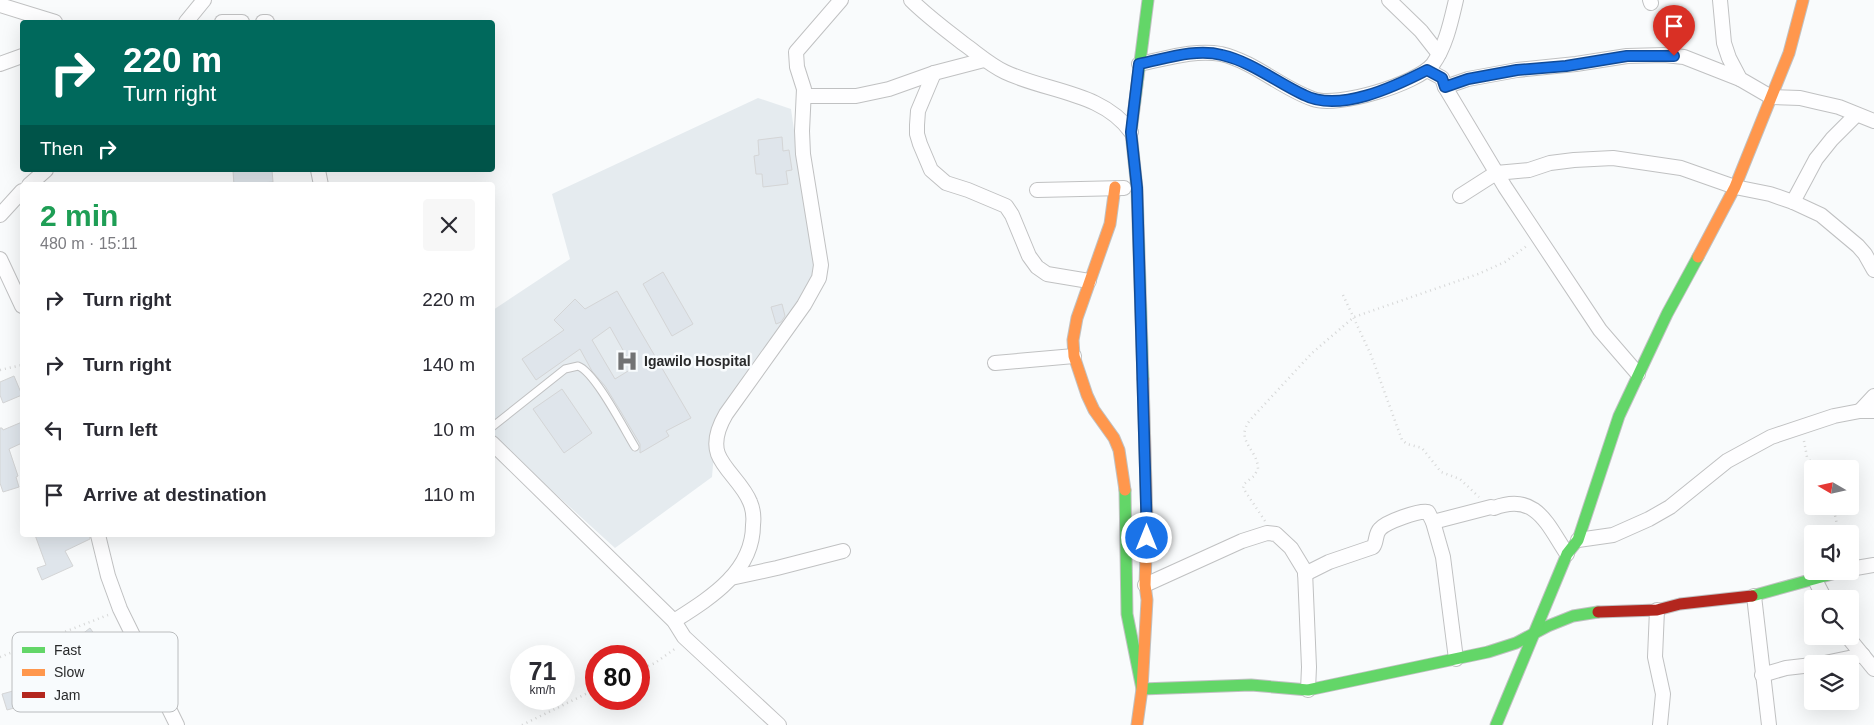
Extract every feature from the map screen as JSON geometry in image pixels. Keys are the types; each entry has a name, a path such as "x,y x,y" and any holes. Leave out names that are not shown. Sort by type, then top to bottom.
{"main road":[{"path":"1137,725 1142,689 1147,600 1148,523 1137,188 1131,132 1148,0"},
{"path":"1496,725 1567,554 1578,540 1619,416 1667,314 1735,187 1789,53 1803,0"},
{"path":"1116,187 1110,224 1077,318 1073,340 1074,356 1087,395 1094,410 1114,438 1119,450 1125,484 1126,504 1127,614 1142,689"},
{"path":"1142,689 1250,685 1308,690 1456,659 1507,646 1573,616 1604,611 1657,610 1680,604 1746,598 1807,580"}],"street":[{"path":"188,20 204,0"},
{"path":"674,621 694,609 731,578 745,561 749,552 753,536 754,519 751,503 718,454 716,438 720,426 804,306 821,273 802,145 804,96 796,52 841,0"},
{"path":"911,0 932,20 984,60 1004,72 1092,102 1123,121 1131,132"},
{"path":"1389,0 1421,30 1439,54"},
{"path":"1139,64 1194,53 1223,55 1267,73 1304,95 1320,101 1326,102 1363,96 1397,85 1427,70 1439,54 1456,0"},
{"path":"1720,0 1724,43 1728,58 1740,79"},
{"path":"0,5 49,20"},
{"path":"1445,87 1468,79 1517,70 1627,56 1664,55 1684,57 1740,79 1771,98 1800,98 1839,107 1874,121"},
{"path":"0,64 20,57"},
{"path":"804,96 856,96 889,89 934,73 984,60"},
{"path":"1427,70 1442,78 1445,87 1496,173 1600,330 1638,374"},
{"path":"934,73 918,111 916,125 920,144 930,170 946,183 1006,206 1036,268 1047,274 1089,281"},
{"path":"1793,202 1816,159 1832,139 1856,115"},
{"path":"1460,196 1496,173 1529,170 1550,163 1613,158 1681,168 1735,187 1770,194 1821,215 1858,246 1873,263"},
{"path":"32,182 44,172"},
{"path":"1037,190 1137,188"},
{"path":"0,215 20,194"},
{"path":"0,260 20,299"},
{"path":"995,363 1074,356"},
{"path":"1578,540 1613,535 1649,519 1670,507 1727,461 1771,437 1834,416 1867,411 1874,396"},
{"path":"495,446 674,621 684,637 779,725"},
{"path":"1433,522 1491,507 1494,508 1506,503 1518,503 1530,507 1540,514 1567,554"},
{"path":"1305,574 1329,562 1373,548 1380,529 1404,517 1425,511 1430,515 1433,522 1443,557 1456,659"},
{"path":"1146,585 1242,541 1262,534 1273,533 1290,548 1299,560 1305,574 1309,667 1308,690"},
{"path":"98,537 108,576 120,609 131,632"},
{"path":"731,578 777,568 842,550"},
{"path":"1859,568 1874,565"},
{"path":"1754,596 1769,725"},
{"path":"1657,610 1655,657 1663,694 1657,724"},
{"path":"1855,645 1874,669"},
{"path":"1859,656 1863,655"},
{"path":"1762,675 1786,668 1804,666"},
{"path":"171,712 177,725"}],"lane":[{"path":"495,425 565,368 578,366 586,370 600,389 635,447"}],"path":[{"path":"1273,533 1243,488 1244,484 1254,476 1258,469 1256,458 1246,442 1244,434 1246,425 1312,353 1354,317 1465,280 1494,268 1516,254 1538,236"},
{"path":"1343,296 1372,354 1403,441 1422,448 1441,472 1460,480 1472,489 1482,502 1494,508"},
{"path":"0,370 20,365"},
{"path":"1805,426 1804,448 1809,460"},
{"path":"62,632 120,609"},
{"path":"650,665 675,649 684,637"},
{"path":"0,657 12,652"},
{"path":"522,725 585,694"}],"shaded area":[{"name":"Igawilo Hospital","path":"758,98 791,109 816,282 716,429 712,477 615,548 495,439 495,309 570,259 552,194"}],"building":[{"path":"782,137 783,151 789,150 792,170 786,171 788,184 763,187 762,174 756,174 754,156 759,155 758,140"},
{"path":"233,172 272,172 273,182 234,182"},
{"path":"663,272 693,324 672,336 643,284"},
{"path":"617,291 691,418 666,431 669,436 640,453 640,444 605,386 592,371 580,349 536,380 522,359 564,330 554,320 575,299 585,309","holes":["610,327 633,368 615,379 592,340"]},
{"path":"782,304 785,316 781,322 776,324 771,307"},
{"path":"14,376 20,390 20,396 3,403 0,395 0,382"},
{"path":"562,389 592,433 564,453 533,409"},
{"path":"20,423 20,444 9,449 18,476 16,477 19,487 3,492 0,483 0,428 3,430"},
{"path":"36,537 90,537 90,539 65,551 73,566 42,580 37,568 46,565"},
{"path":"90,628 93,632 85,632"},
{"path":"12,691 12,709 7,710 2,694"}],"traffic: fast":[{"path":"1143,379 1137,189 1131,132 1148,0"},
{"path":"1496,725 1567,554 1578,540 1619,416 1667,314 1698,257"},
{"path":"1125,490 1127,614 1142,689 1251,685 1308,690 1488,652 1516,643 1548,626 1573,616 1598,612"},
{"path":"1752,596 1810,580"}],"traffic: slow":[{"path":"1698,257 1735,187 1789,53 1803,0"},
{"path":"1115,187 1110,224 1077,318 1073,340 1074,356 1087,395 1094,410 1114,438 1119,450 1125,490"},
{"path":"1137,725 1142,689 1147,600 1145,585 1147,523 1143,379"}],"traffic: jam":[{"path":"1598,612 1657,610 1680,604 1752,596"}],"place":[{"name":"Igawilo Hospital","path":"627,361"}],"route":[{"path":"1147,538 1137,188 1131,132 1139,64 1194,53 1214,53 1240,61 1267,73 1304,95 1326,102 1363,96 1397,85 1427,70 1442,78 1445,87 1468,79 1501,72 1566,66 1627,56 1674,56"}]}
